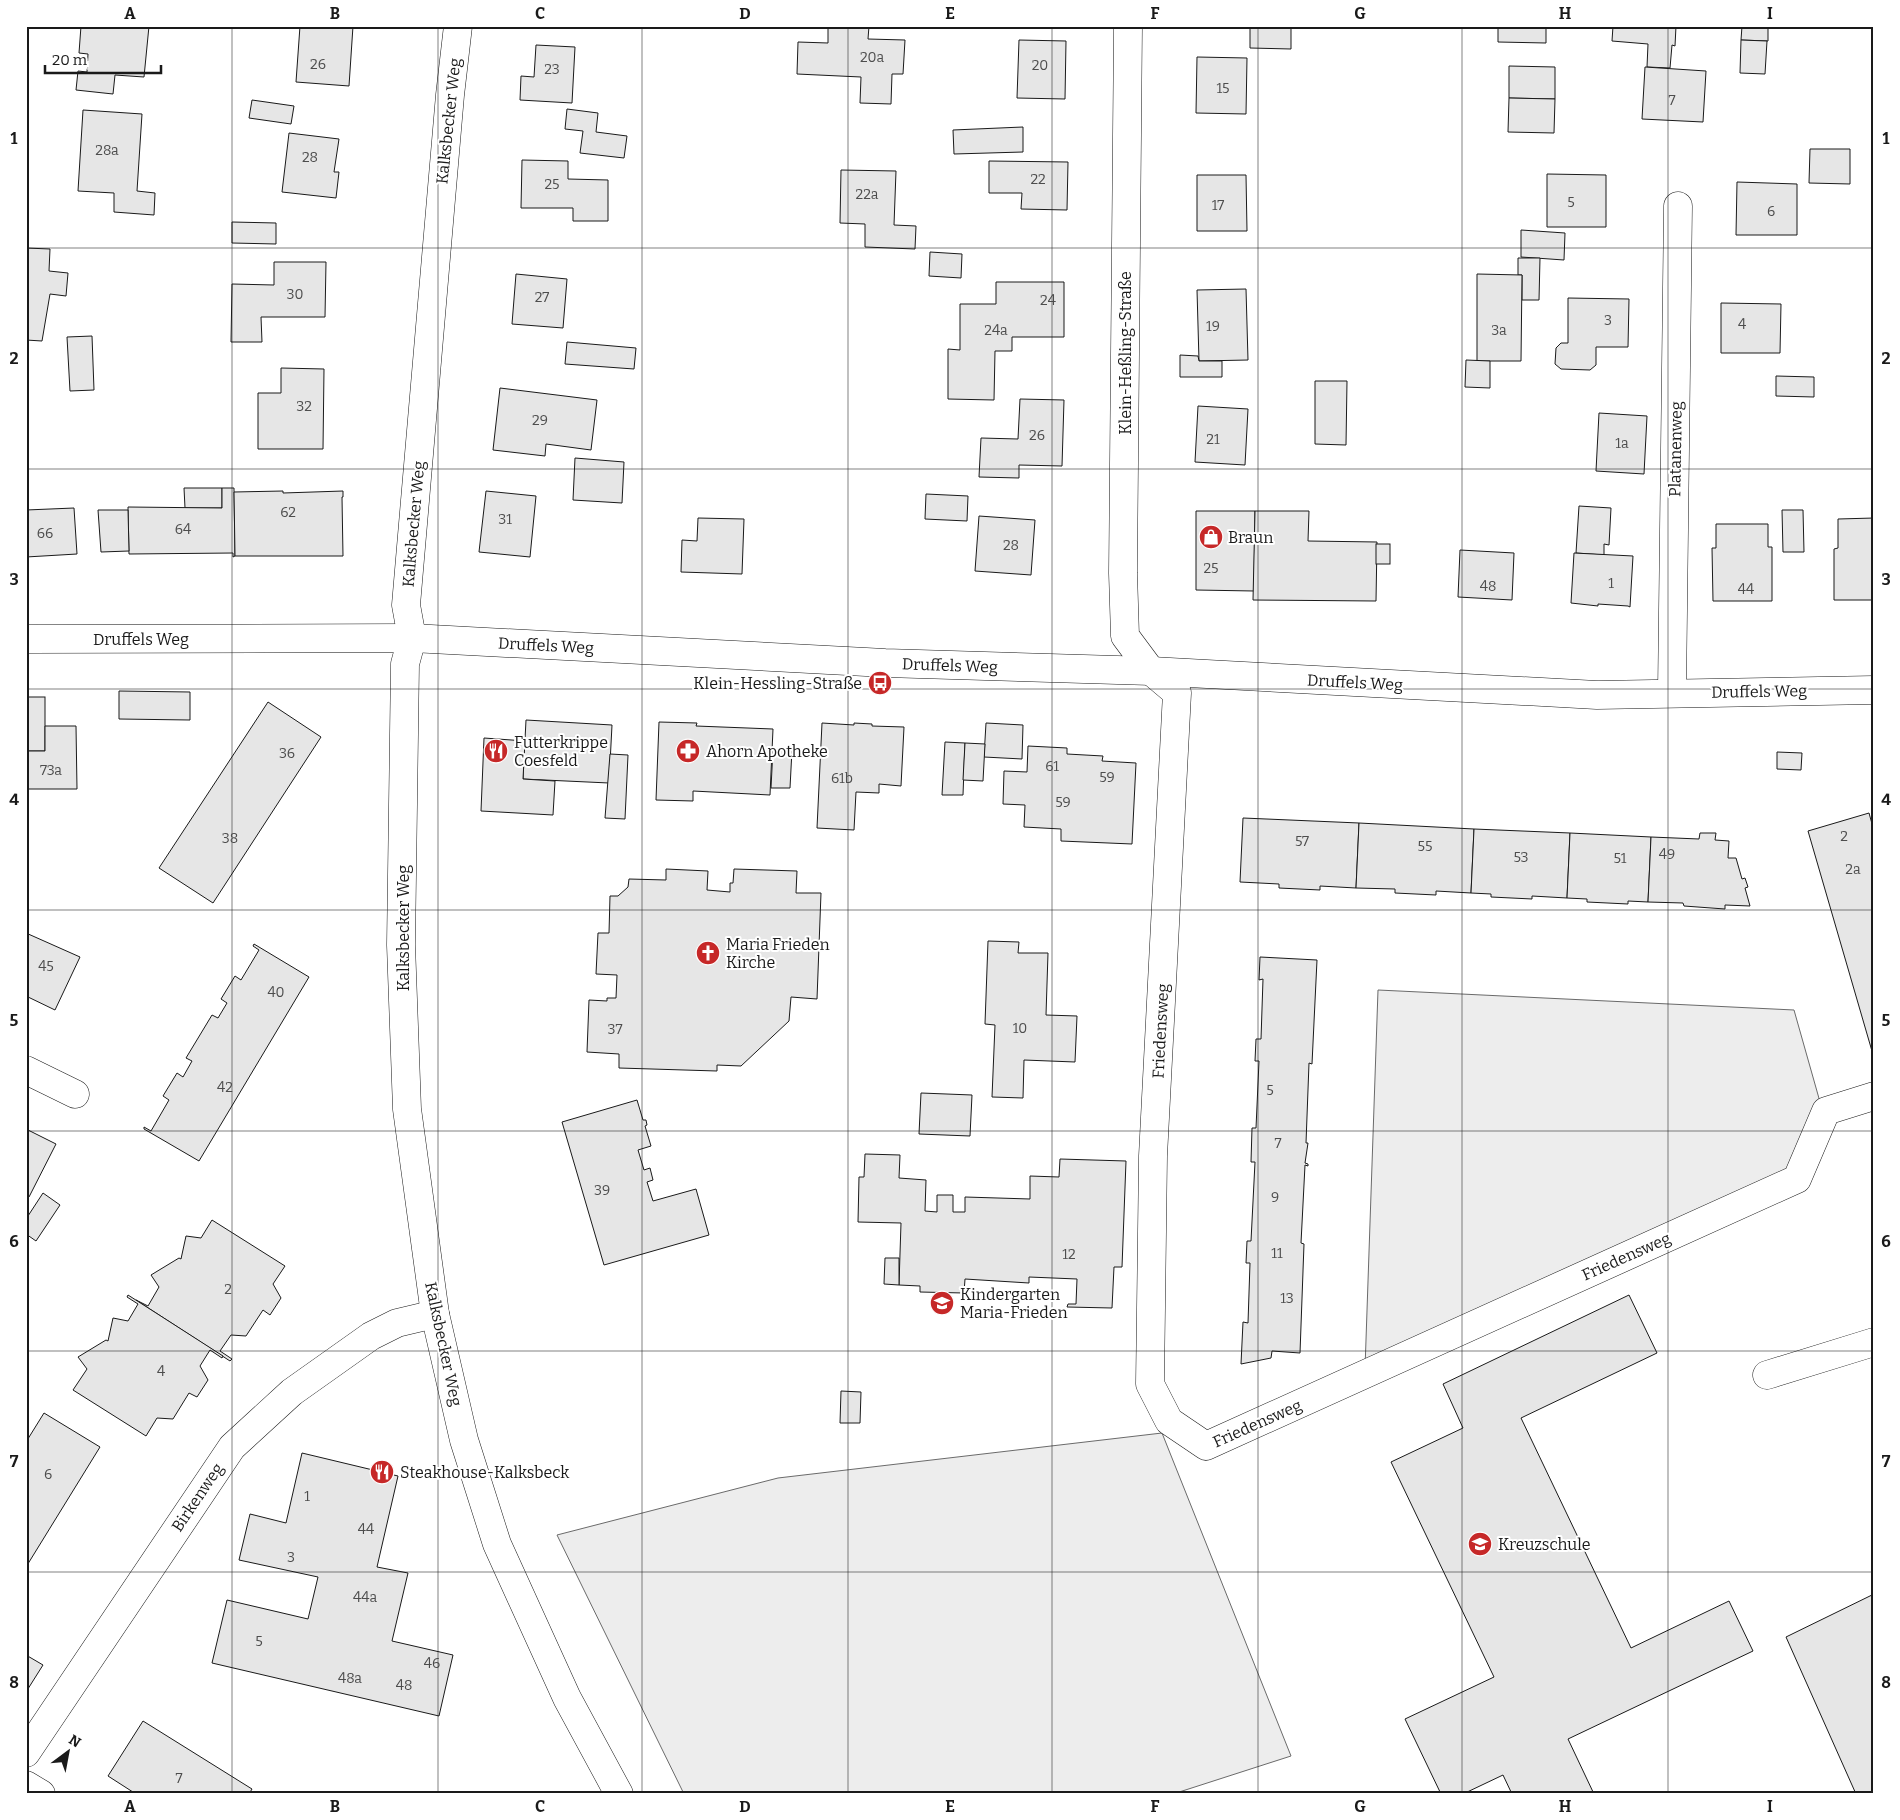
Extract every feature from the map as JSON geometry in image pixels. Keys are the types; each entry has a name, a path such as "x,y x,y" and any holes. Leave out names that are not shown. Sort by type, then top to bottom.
{"street":[{"name":"Kalksbecker Weg","path":"458,26 427,350 406,605 412,638 406,664 401,945 406,1100 435,1314 464,1440 497,1544 567,1698 619,1794"},
{"name":"Klein-Heßling-Straße","path":"1128,26 1123,573 1126,636 1151,671"},
{"name":"Platanenweg","path":"1672,692 1678,206"},
{"name":"Druffels Weg","path":"26,639 412,638 885,663 1151,671 1596,695 1672,692 1874,690"},
{"name":"Friedensweg","path":"1151,671 1176,693 1153,1156 1150,1384 1169,1422 1206,1446 1797,1178 1826,1111 1874,1096"},
{"path":"26,1070 75,1094"},
{"name":"Birkenweg","path":"26,1753 232,1447 292,1392 371,1336 397,1323 435,1314"},
{"path":"1767,1375 1874,1342"},
{"path":"26,1785 41,1794"}],"shaded area":[{"path":"1378,990 1794,1010 1822,1109 1795,1176 1365,1369"},
{"path":"1162,1433 1291,1756 1173,1794 684,1794 557,1535 778,1478"}],"building":[{"path":"81,26 149,26 144,77 115,75 113,94 76,90 78,71 87,72 88,54 79,53"},
{"path":"300,26 353,26 349,86 296,82"},
{"path":"828,26 869,26 868,39 905,40 903,74 892,74 891,104 860,103 861,77 797,74 798,42 828,43"},
{"path":"1498,26 1546,26 1546,43 1498,42"},
{"path":"1613,26 1676,26 1675,46 1672,45 1670,68 1647,67 1648,44 1612,41"},
{"path":"1742,26 1768,26 1768,41 1741,40"},
{"path":"1250,27 1291,27 1291,49 1250,48"},
{"path":"1019,40 1066,41 1065,99 1017,98"},
{"path":"1741,40 1767,41 1765,74 1740,73"},
{"path":"536,45 575,47 572,103 520,100 521,76 534,77"},
{"path":"1197,57 1247,58 1246,114 1196,113"},
{"path":"1509,66 1555,67 1555,99 1509,98"},
{"path":"1645,67 1706,71 1703,122 1642,119"},
{"path":"1509,98 1555,99 1554,133 1508,132"},
{"path":"252,100 294,106 291,124 249,118"},
{"path":"567,109 598,113 596,132 627,136 624,158 580,153 583,131 565,129"},
{"path":"83,110 142,114 137,191 155,193 154,215 114,212 114,193 78,191"},
{"path":"1023,127 1023,152 954,154 953,130"},
{"path":"289,133 339,139 334,172 339,172 336,198 282,192"},
{"path":"1810,149 1850,149 1850,184 1809,183"},
{"path":"522,160 568,161 568,179 608,180 608,221 573,221 573,208 521,208"},
{"path":"989,161 1068,162 1067,210 1021,209 1022,193 989,193"},
{"path":"841,170 896,171 894,225 916,226 915,249 865,247 865,224 840,223"},
{"path":"1547,174 1606,175 1606,227 1547,227"},
{"path":"1197,175 1246,175 1247,231 1197,231"},
{"path":"1737,182 1797,184 1797,235 1736,235"},
{"path":"232,222 276,223 276,244 232,243"},
{"path":"1521,230 1565,233 1564,260 1521,257"},
{"path":"26,248 50,249 49,271 68,273 66,296 50,294 42,341 26,340"},
{"path":"930,252 962,254 961,278 929,276"},
{"path":"1518,258 1540,258 1539,300 1522,300 1522,275 1518,275"},
{"path":"274,262 326,262 325,317 261,317 262,342 231,342 232,284 274,285"},
{"path":"516,274 567,279 563,328 512,324"},
{"path":"1477,274 1522,275 1521,361 1477,361"},
{"path":"996,282 1064,282 1064,337 1012,337 1012,351 995,351 994,400 948,399 948,349 960,350 960,304 996,304"},
{"path":"1246,289 1248,360 1199,361 1197,290"},
{"path":"1568,298 1629,299 1628,347 1596,347 1596,365 1590,370 1561,369 1555,364 1556,348 1561,343 1568,343"},
{"path":"1721,303 1781,304 1780,353 1721,353"},
{"path":"92,336 94,390 70,391 67,337"},
{"path":"567,342 636,348 634,369 565,364"},
{"path":"1180,355 1198,356 1199,361 1222,361 1222,377 1180,377"},
{"path":"1466,360 1490,361 1490,388 1465,387"},
{"path":"281,368 324,369 323,449 258,449 258,393 281,393"},
{"path":"1776,376 1814,377 1814,397 1776,396"},
{"path":"1315,381 1347,381 1346,445 1315,444"},
{"path":"500,388 597,400 591,450 546,444 545,456 493,450"},
{"path":"1020,399 1064,400 1062,466 1019,465 1019,478 979,477 981,438 1018,439"},
{"path":"1198,406 1248,409 1245,465 1195,462"},
{"path":"1599,413 1647,416 1644,474 1596,471"},
{"path":"575,458 624,462 622,503 573,500"},
{"path":"184,488 222,488 222,508 185,508"},
{"path":"222,488 234,488 235,556 233,557 233,553 129,554 128,507 222,508"},
{"path":"283,491 283,493 343,491 343,556 235,556 234,492"},
{"path":"486,491 536,496 530,557 479,552"},
{"path":"926,494 968,496 967,521 925,519"},
{"path":"1579,506 1611,508 1609,545 1604,544 1604,555 1576,553"},
{"path":"74,508 77,554 26,557 26,510"},
{"path":"98,510 128,510 129,551 101,552"},
{"path":"1782,510 1803,510 1804,552 1783,552"},
{"path":"1196,511 1255,511 1254,591 1196,590"},
{"path":"1255,511 1309,511 1308,541 1377,542 1376,601 1253,600"},
{"path":"979,516 1035,520 1031,575 975,571"},
{"path":"698,518 744,519 742,574 681,572 682,540 697,541"},
{"path":"1874,518 1874,600 1834,600 1834,549 1838,548 1838,519"},
{"path":"1716,524 1768,524 1768,547 1772,547 1772,601 1713,601 1712,548 1716,548"},
{"path":"1376,544 1390,544 1390,564 1376,564"},
{"path":"1460,550 1514,553 1512,600 1458,597"},
{"path":"1574,553 1633,556 1630,607 1571,603"},
{"path":"119,691 190,692 190,720 119,719"},
{"path":"26,697 45,697 45,751 26,751"},
{"path":"268,702 321,737 213,903 159,868"},
{"path":"526,720 612,725 609,783 523,779"},
{"path":"659,722 697,723 696,726 773,729 770,795 693,791 693,801 656,800"},
{"path":"822,723 854,725 854,723 872,724 872,726 904,727 901,786 879,784 879,793 856,792 854,830 817,828"},
{"path":"986,723 1023,725 1022,759 984,757"},
{"path":"45,726 76,726 77,789 26,789 26,751 45,751"},
{"path":"484,738 525,741 523,779 555,781 553,815 481,811"},
{"path":"945,742 965,743 963,795 942,795"},
{"path":"965,743 985,744 983,781 963,780"},
{"path":"1028,746 1067,748 1067,754 1103,756 1102,761 1136,763 1132,844 1061,841 1061,829 1024,827 1025,805 1003,804 1004,771 1027,772"},
{"path":"773,749 792,750 790,788 771,788"},
{"path":"1777,752 1802,753 1801,770 1777,769"},
{"path":"610,754 628,755 625,819 605,818"},
{"path":"1869,813 1874,831 1874,1058 1808,831"},
{"path":"1243,818 1359,823 1356,888 1320,886 1320,890 1279,888 1279,884 1240,882"},
{"path":"1359,823 1474,829 1471,893 1436,891 1436,895 1395,893 1395,889 1356,888"},
{"path":"1474,829 1570,833 1567,898 1532,896 1532,899 1491,897 1491,894 1471,893"},
{"path":"1570,833 1651,837 1648,902 1628,901 1628,904 1587,902 1587,899 1567,898"},
{"path":"1700,833 1716,833 1715,840 1729,841 1728,858 1736,858 1742,879 1745,878 1748,887 1745,888 1750,906 1725,905 1725,909 1684,906 1683,903 1648,902 1651,837 1699,839"},
{"name":"Maria Frieden Kirche","path":"666,869 708,871 707,890 730,892 730,883 733,883 734,869 797,871 796,893 821,893 817,999 791,997 789,1021 741,1066 717,1065 717,1071 619,1068 619,1054 587,1052 589,1000 607,1001 607,998 616,998 617,975 596,974 598,933 609,933 610,896 618,896 628,887 629,879 666,880"},
{"path":"26,933 80,957 55,1010 26,996"},
{"path":"988,941 1019,942 1018,953 1048,953 1046,1015 1077,1016 1075,1062 1024,1060 1023,1098 992,1097 995,1025 985,1024"},
{"path":"254,944 309,977 199,1161 144,1129 144,1127 151,1131 169,1100 163,1096 177,1073 183,1077 192,1061 186,1058 212,1015 218,1018 227,1003 221,999 235,976 241,980 259,950 253,946"},
{"path":"1260,957 1317,960 1312,1064 1309,1063 1306,1143 1308,1143 1305,1163 1308,1166 1305,1165 1301,1243 1304,1244 1300,1353 1272,1351 1271,1358 1241,1364 1243,1322 1248,1323 1250,1263 1246,1263 1247,1241 1251,1241 1255,1162 1251,1162 1252,1128 1256,1128 1259,1061 1255,1061 1256,1039 1261,1039 1263,979 1259,980"},
{"path":"921,1093 972,1095 970,1136 919,1134"},
{"path":"637,1100 643,1120 646,1120 647,1125 645,1126 651,1146 638,1150 644,1170 650,1168 653,1180 647,1182 653,1201 696,1189 709,1235 604,1265 562,1122"},
{"path":"26,1129 56,1144 29,1197 26,1195"},
{"path":"865,1154 900,1155 899,1178 926,1180 925,1211 937,1212 937,1195 953,1195 953,1212 965,1212 965,1197 1030,1199 1030,1176 1059,1177 1060,1159 1126,1161 1122,1267 1114,1267 1112,1308 1067,1307 1068,1304 1076,1304 1077,1279 1029,1277 1029,1283 965,1279 964,1293 920,1292 920,1286 899,1285 901,1223 858,1222 859,1177 864,1177"},
{"path":"43,1193 60,1205 36,1241 26,1234 26,1219"},
{"path":"212,1220 285,1266 273,1284 281,1298 270,1315 263,1310 246,1336 231,1335 220,1351 232,1359 230,1361 136,1300 148,1306 159,1287 151,1275 179,1258 181,1259 186,1236 201,1238"},
{"path":"885,1258 899,1258 899,1285 884,1284"},
{"path":"128,1295 223,1356 222,1358 210,1350 200,1366 208,1380 197,1397 189,1393 173,1419 157,1418 146,1436 73,1390 87,1369 78,1357 106,1340 108,1341 113,1318 128,1321 138,1304 127,1297"},
{"path":"1629,1295 1657,1353 1521,1418 1631,1648 1729,1601 1753,1651 1568,1739 1594,1794 1512,1794 1503,1775 1463,1794 1441,1794 1405,1719 1494,1677 1391,1462 1463,1428 1443,1384"},
{"path":"841,1391 861,1392 860,1423 840,1423"},
{"path":"44,1413 100,1447 26,1567 26,1442"},
{"path":"302,1453 398,1476 377,1567 408,1573 392,1641 453,1655 439,1716 212,1663 227,1600 308,1619 318,1577 239,1560 250,1514 286,1523"},
{"path":"1874,1594 1874,1792 1870,1794 1856,1794 1786,1637"},
{"path":"26,1655 43,1665 26,1692"},
{"path":"143,1721 252,1789 249,1794 136,1794 108,1776"}],"place":[{"name":"Braun","path":"1211,537"},
{"name":"Klein-Hessling-Straße","path":"880,683"},
{"name":"Futterkrippe Coesfeld","path":"496,751"},
{"name":"Ahorn Apotheke","path":"688,751"},
{"name":"Maria Frieden Kirche","path":"708,953"},
{"name":"Kindergarten Maria-Frieden","path":"942,1303"},
{"name":"Steakhouse-Kalksbeck","path":"382,1472"},
{"name":"Kreuzschule","path":"1480,1544"}]}
